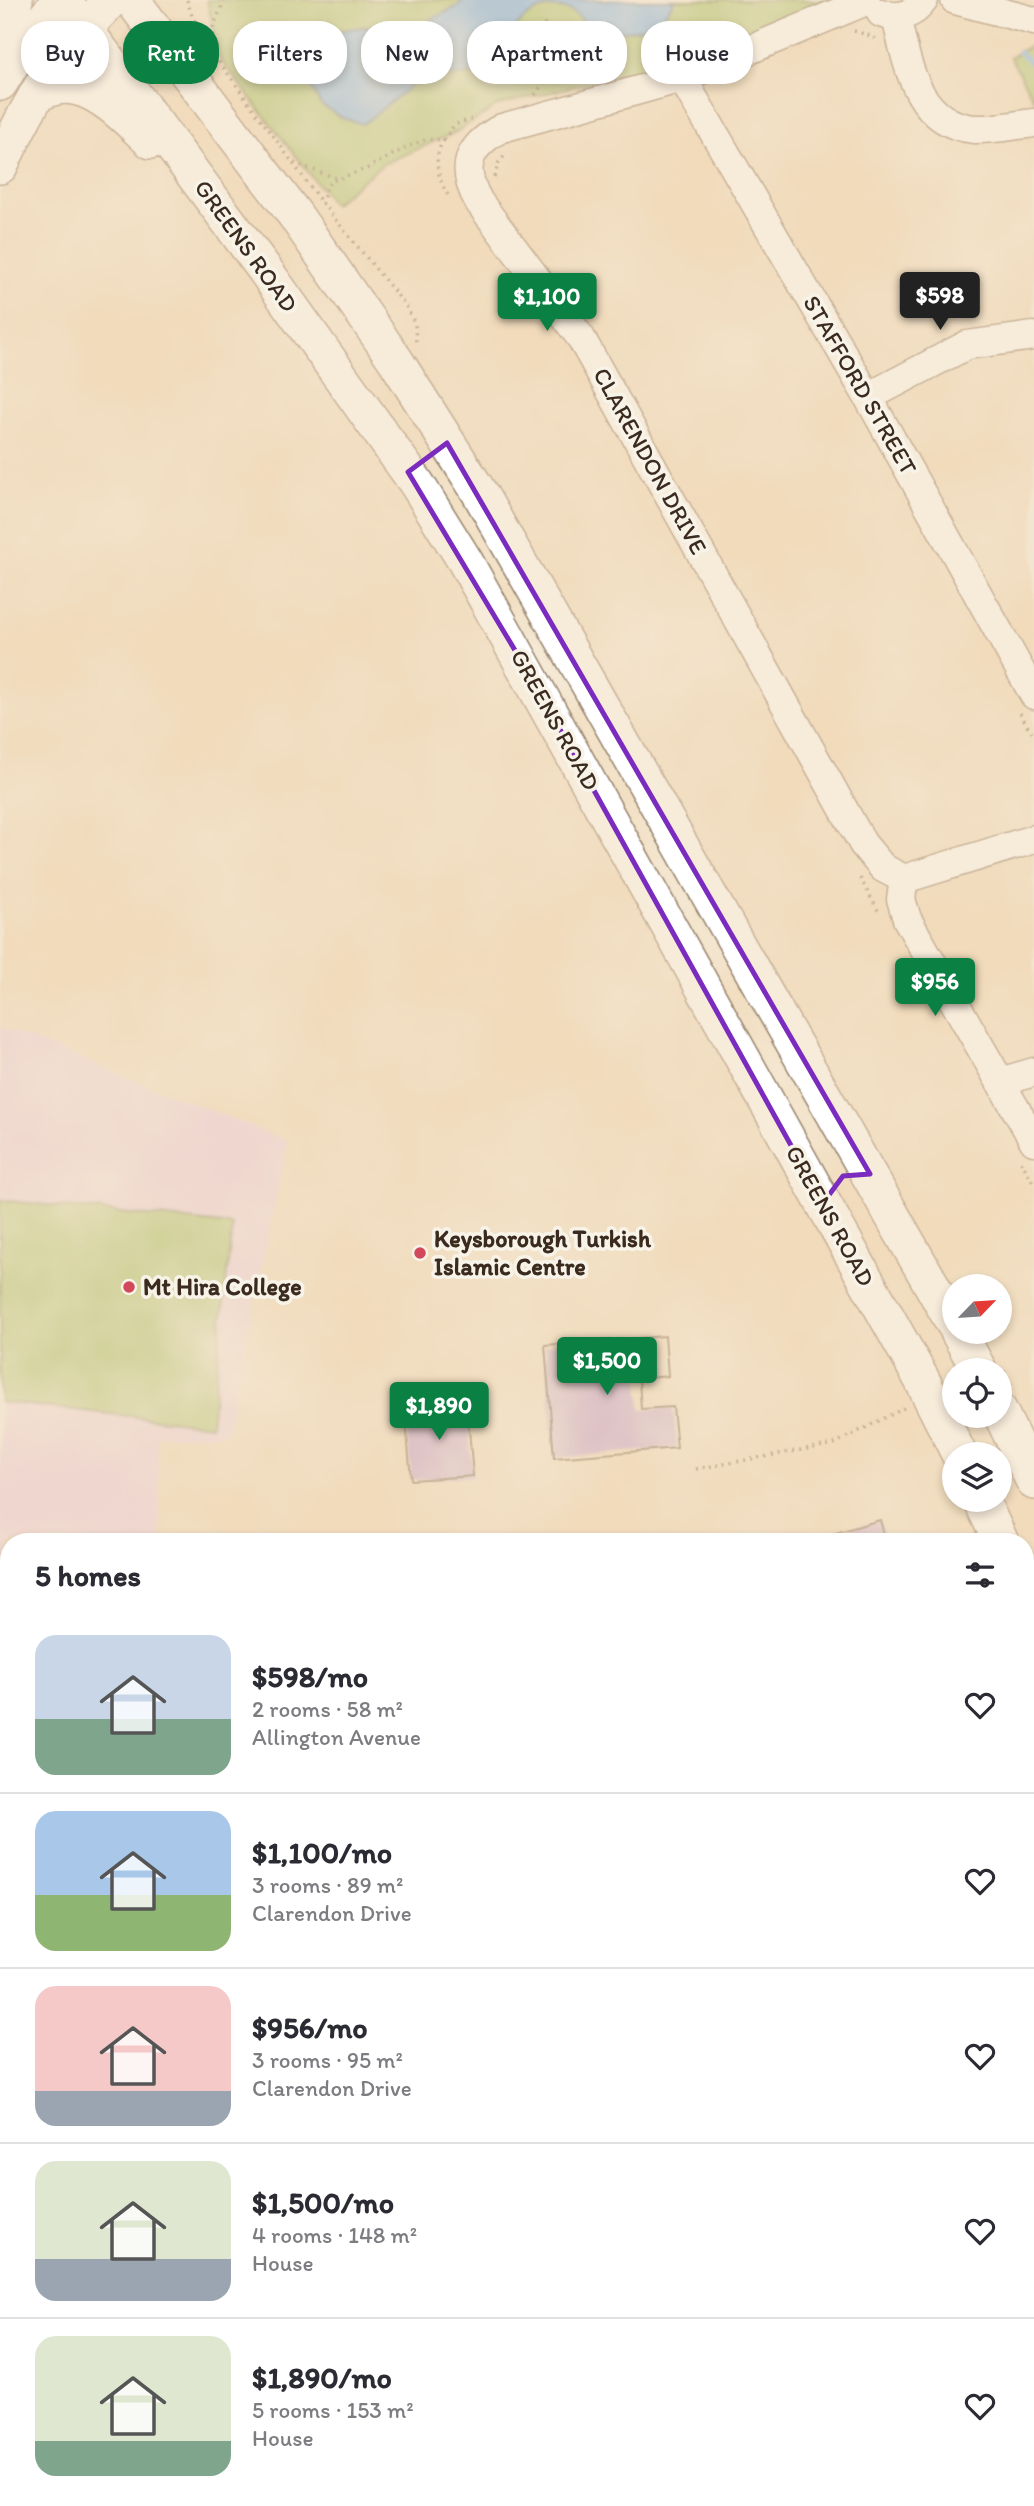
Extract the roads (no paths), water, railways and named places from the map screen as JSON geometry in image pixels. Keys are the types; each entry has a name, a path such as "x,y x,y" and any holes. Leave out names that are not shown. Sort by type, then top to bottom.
{"main road":[{"path":"0,68 15,0"},
{"path":"0,83 17,55 61,0"},
{"name":"GREENS ROAD","path":"61,0 79,21"},
{"path":"92,21 111,0"},
{"name":"GREENS ROAD","path":"132,0 148,21"},
{"path":"167,21 168,0"},
{"name":"GREENS ROAD","path":"109,60 209,193 408,472 465,561 922,1380 953,1442"},
{"path":"0,166 45,84"},
{"name":"GREENS ROAD","path":"196,84 295,215 396,361 500,528 942,1303"},
{"path":"36,96 49,88 64,85 73,85 91,93 118,112 209,193"},
{"path":"408,472 447,443"},
{"path":"823,1203 828,1192 843,1176 853,1173 870,1174"},
{"path":"969,1344 981,1358"},
{"path":"1012,1416 1034,1482"},
{"path":"987,1512 997,1533"}],"street":[{"path":"866,1 874,10 896,17 914,11 924,0"},
{"path":"955,0 1034,21"},
{"name":"CLARENDON DRIVE","path":"753,48 866,1"},
{"path":"896,17 910,75 925,101 943,120 974,129 1034,123"},
{"name":"CLARENDON DRIVE","path":"660,84 502,128 484,137 472,150 468,165 470,180 479,202 581,338 863,844 883,869 904,879"},
{"name":"STAFFORD STREET","path":"685,84 868,397 1027,704"},
{"path":"868,397 967,345 1034,336"},
{"path":"1034,839 904,879 901,900 907,919 1034,1141"},
{"path":"1000,1082 1034,1072"}],"water":[{"path":"462,0 675,0 656,21 641,21 641,28 627,30 627,21 584,21 569,10 553,7 537,11 521,21 467,21 467,75 453,76 453,21 428,21 458,6"},
{"path":"360,27 361,84 414,84 363,124 345,119 321,105 309,84 347,84 347,30"}],"waterway":[{"path":"1019,52 1034,66"}],"place":[{"name":"Keysborough Turkish Islamic Centre","path":"420,1253"},
{"name":"Mt Hira College","path":"129,1287"}]}
